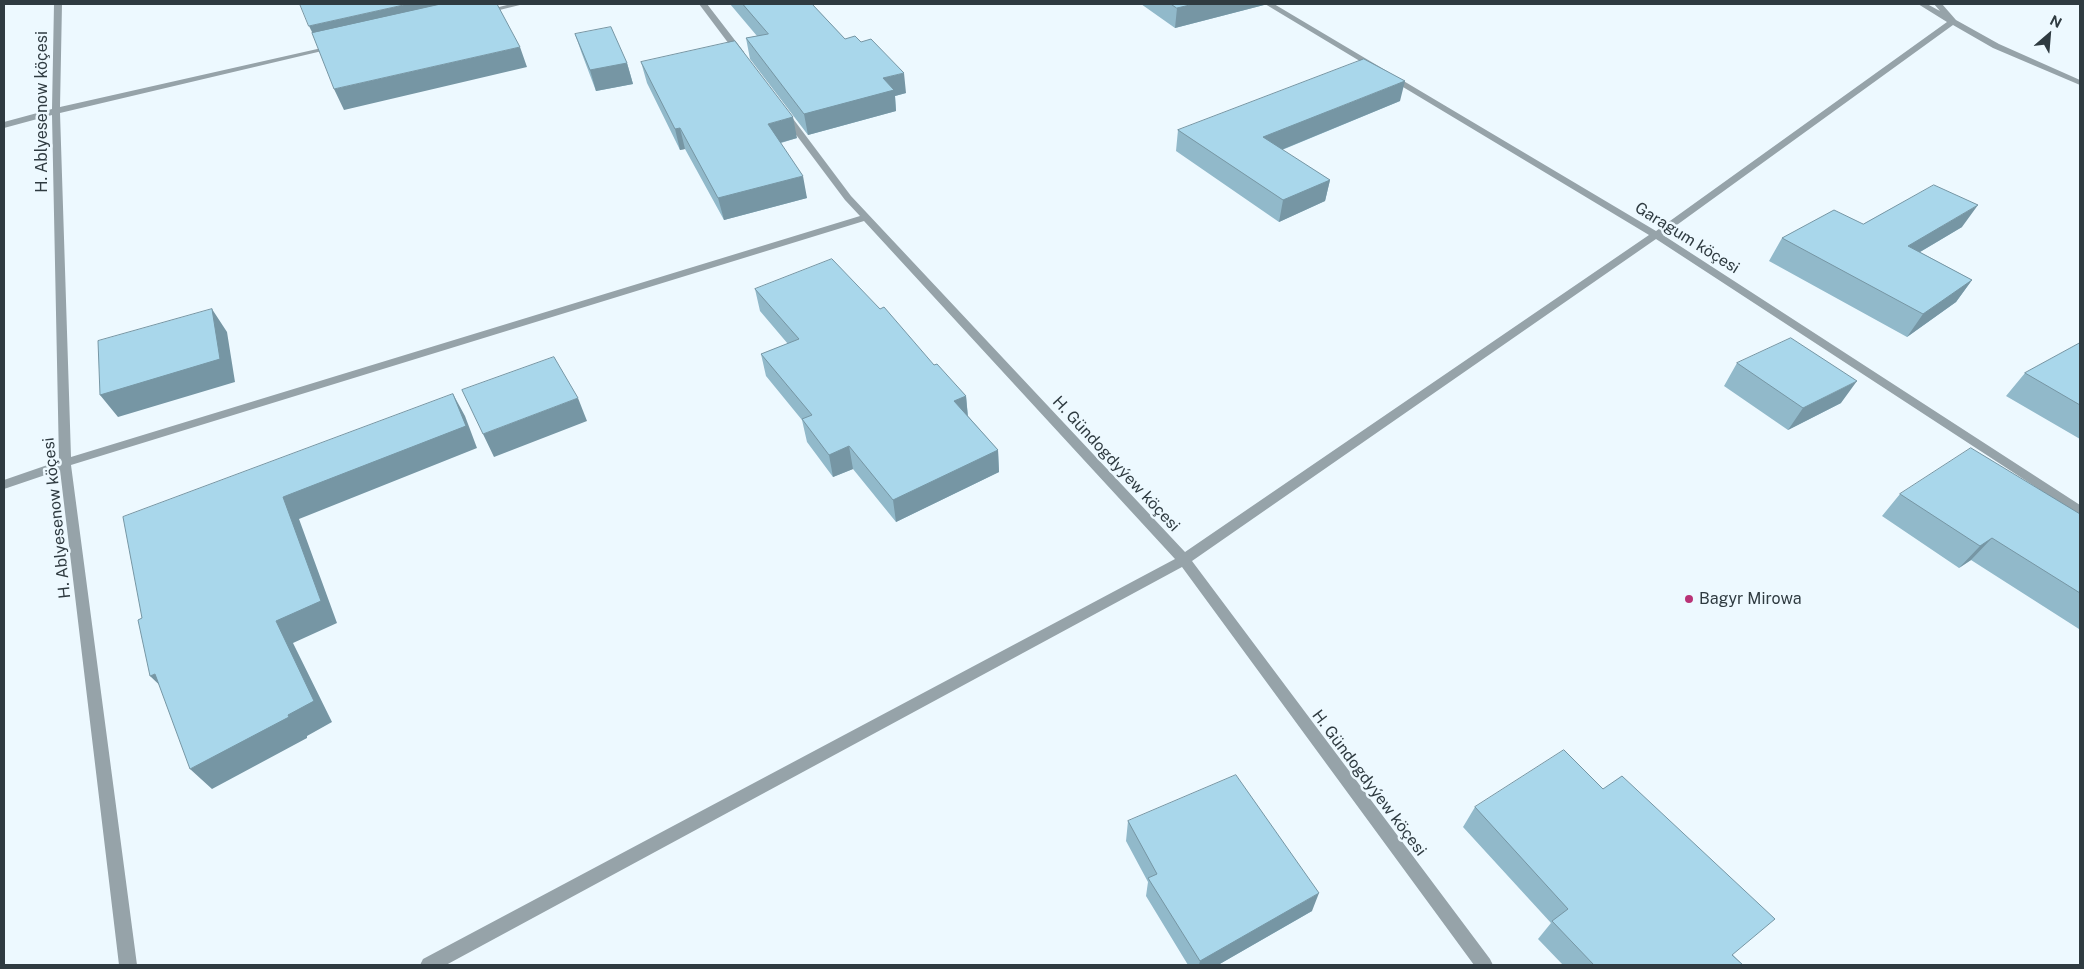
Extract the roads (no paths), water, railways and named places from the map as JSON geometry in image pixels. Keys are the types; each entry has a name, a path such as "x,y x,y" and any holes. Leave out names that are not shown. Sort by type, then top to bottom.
{"street":[{"name":"H. Ablyesenow köçesi","path":"58,4 56,111 65,463 128,965"},
{"path":"472,15 520,4"},
{"path":"703,4 750,66"},
{"name":"Garagum köçesi","path":"1269,4 1656,234 2080,511"},
{"path":"1922,4 1996,46 2080,83"},
{"path":"1938,4 1953,21"},
{"path":"428,965 1184,560 1656,234 1953,21"},
{"path":"4,125 56,111 346,44"},
{"name":"H. Gündogdyýew köçesi","path":"778,105 865,218 1184,560 1484,965"},
{"path":"4,485 65,463 865,218"}],"place":[{"name":"Bagyr Mirowa","path":"1689,599"}]}
